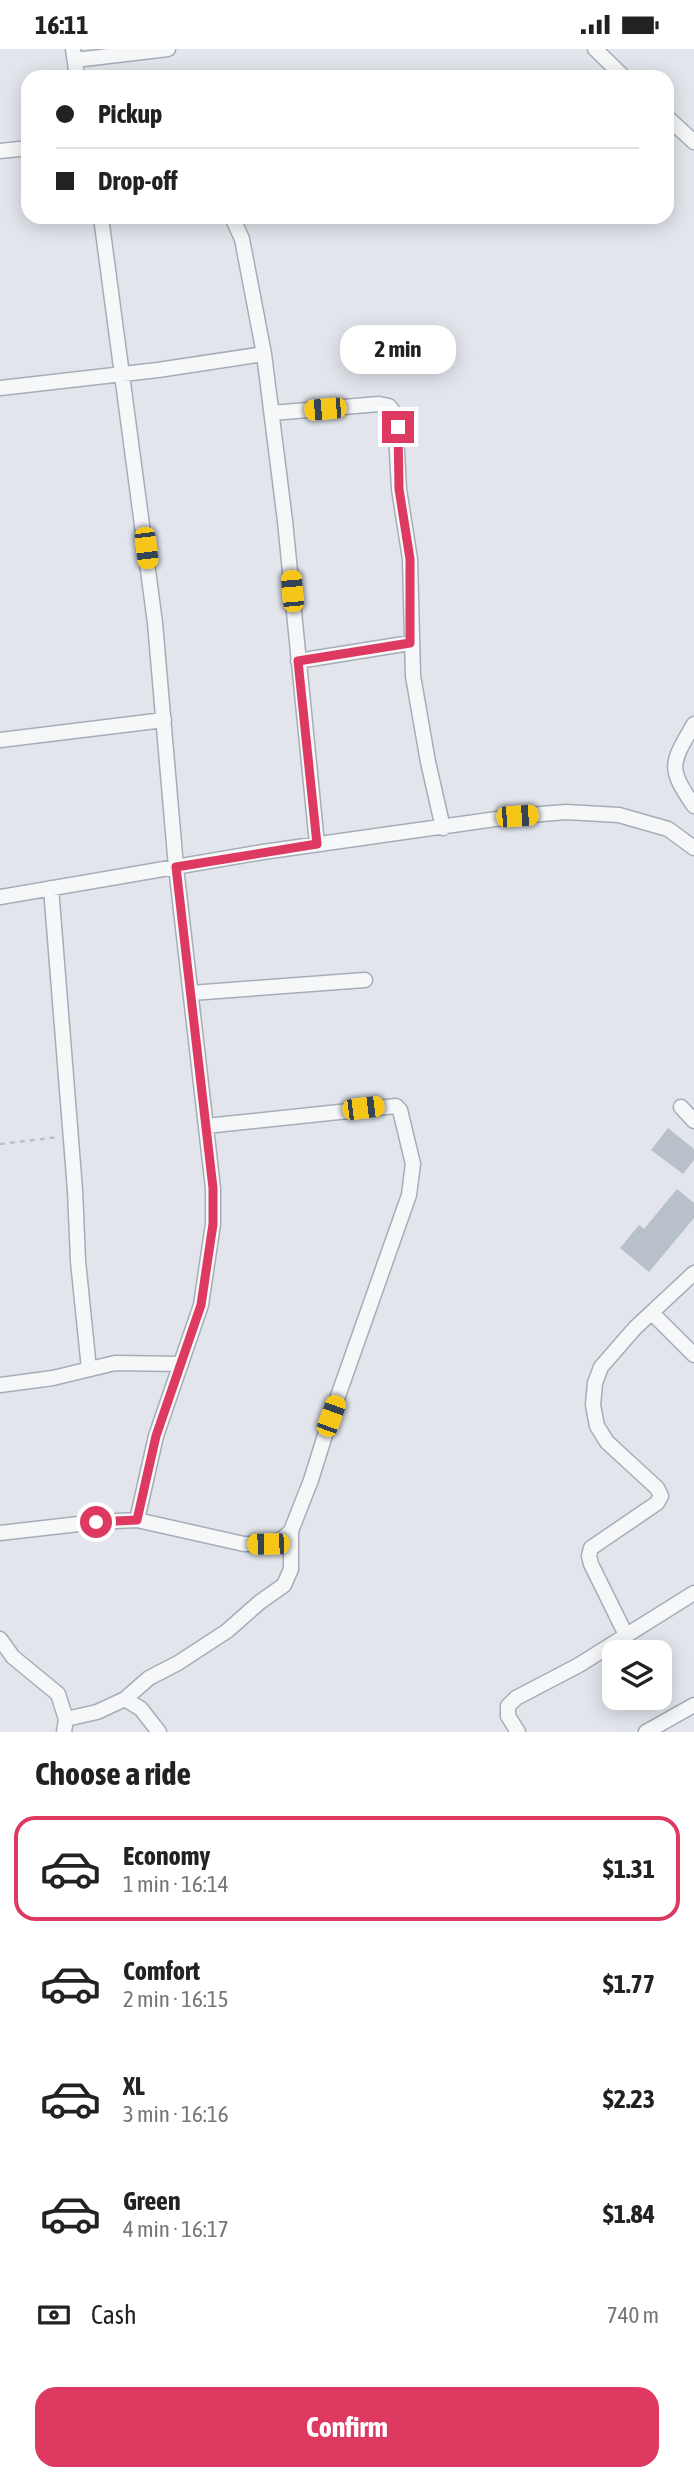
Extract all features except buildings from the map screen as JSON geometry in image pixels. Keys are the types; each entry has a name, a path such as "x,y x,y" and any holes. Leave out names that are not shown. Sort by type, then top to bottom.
{"street":[{"path":"74,55 168,49"},
{"path":"595,49 617,70"},
{"path":"674,123 694,142"},
{"path":"0,151 21,149"},
{"path":"102,224 149,573 176,867 213,1188 213,1224 201,1305 156,1436 137,1520"},
{"path":"235,224 242,239 264,354 272,413 317,844"},
{"path":"0,388 264,354"},
{"path":"272,413 379,404 389,406 396,414 399,489 410,559 410,643 419,711 443,828"},
{"path":"298,661 410,643"},
{"path":"0,740 164,720"},
{"path":"694,724 675,764 677,782 694,806"},
{"path":"0,897 317,844 517,816 566,812 619,815 668,829 694,848"},
{"path":"51,888 78,1261 89,1370"},
{"path":"191,993 365,980"},
{"path":"0,1639 13,1657 58,1694 65,1725 125,1699 149,1678 178,1663 227,1631 284,1585 291,1569 291,1531 404,1214 413,1174 412,1156 400,1110 396,1106 206,1126"},
{"path":"681,1107 694,1121"},
{"path":"626,1635 591,1565 591,1548 657,1503 661,1496 657,1488 607,1442 597,1426 593,1405 595,1383 601,1367 635,1328 694,1273"},
{"path":"652,1313 694,1355"},
{"path":"0,1385 28,1382 115,1363 181,1364"},
{"path":"0,1533 137,1520 244,1545 268,1544 282,1539 291,1531"},
{"path":"517,1732 508,1716 508,1706 516,1698 579,1665 694,1593"},
{"path":"125,1699 141,1709 159,1732"},
{"path":"646,1732 694,1705"}],"path":[{"path":"0,1145 71,1136"}],"route":[{"path":"96,1522 137,1520 156,1436 188,1347 207,1275 213,1224 213,1188 176,867 317,844 298,661 410,643 410,559 399,489 398,427"}]}
